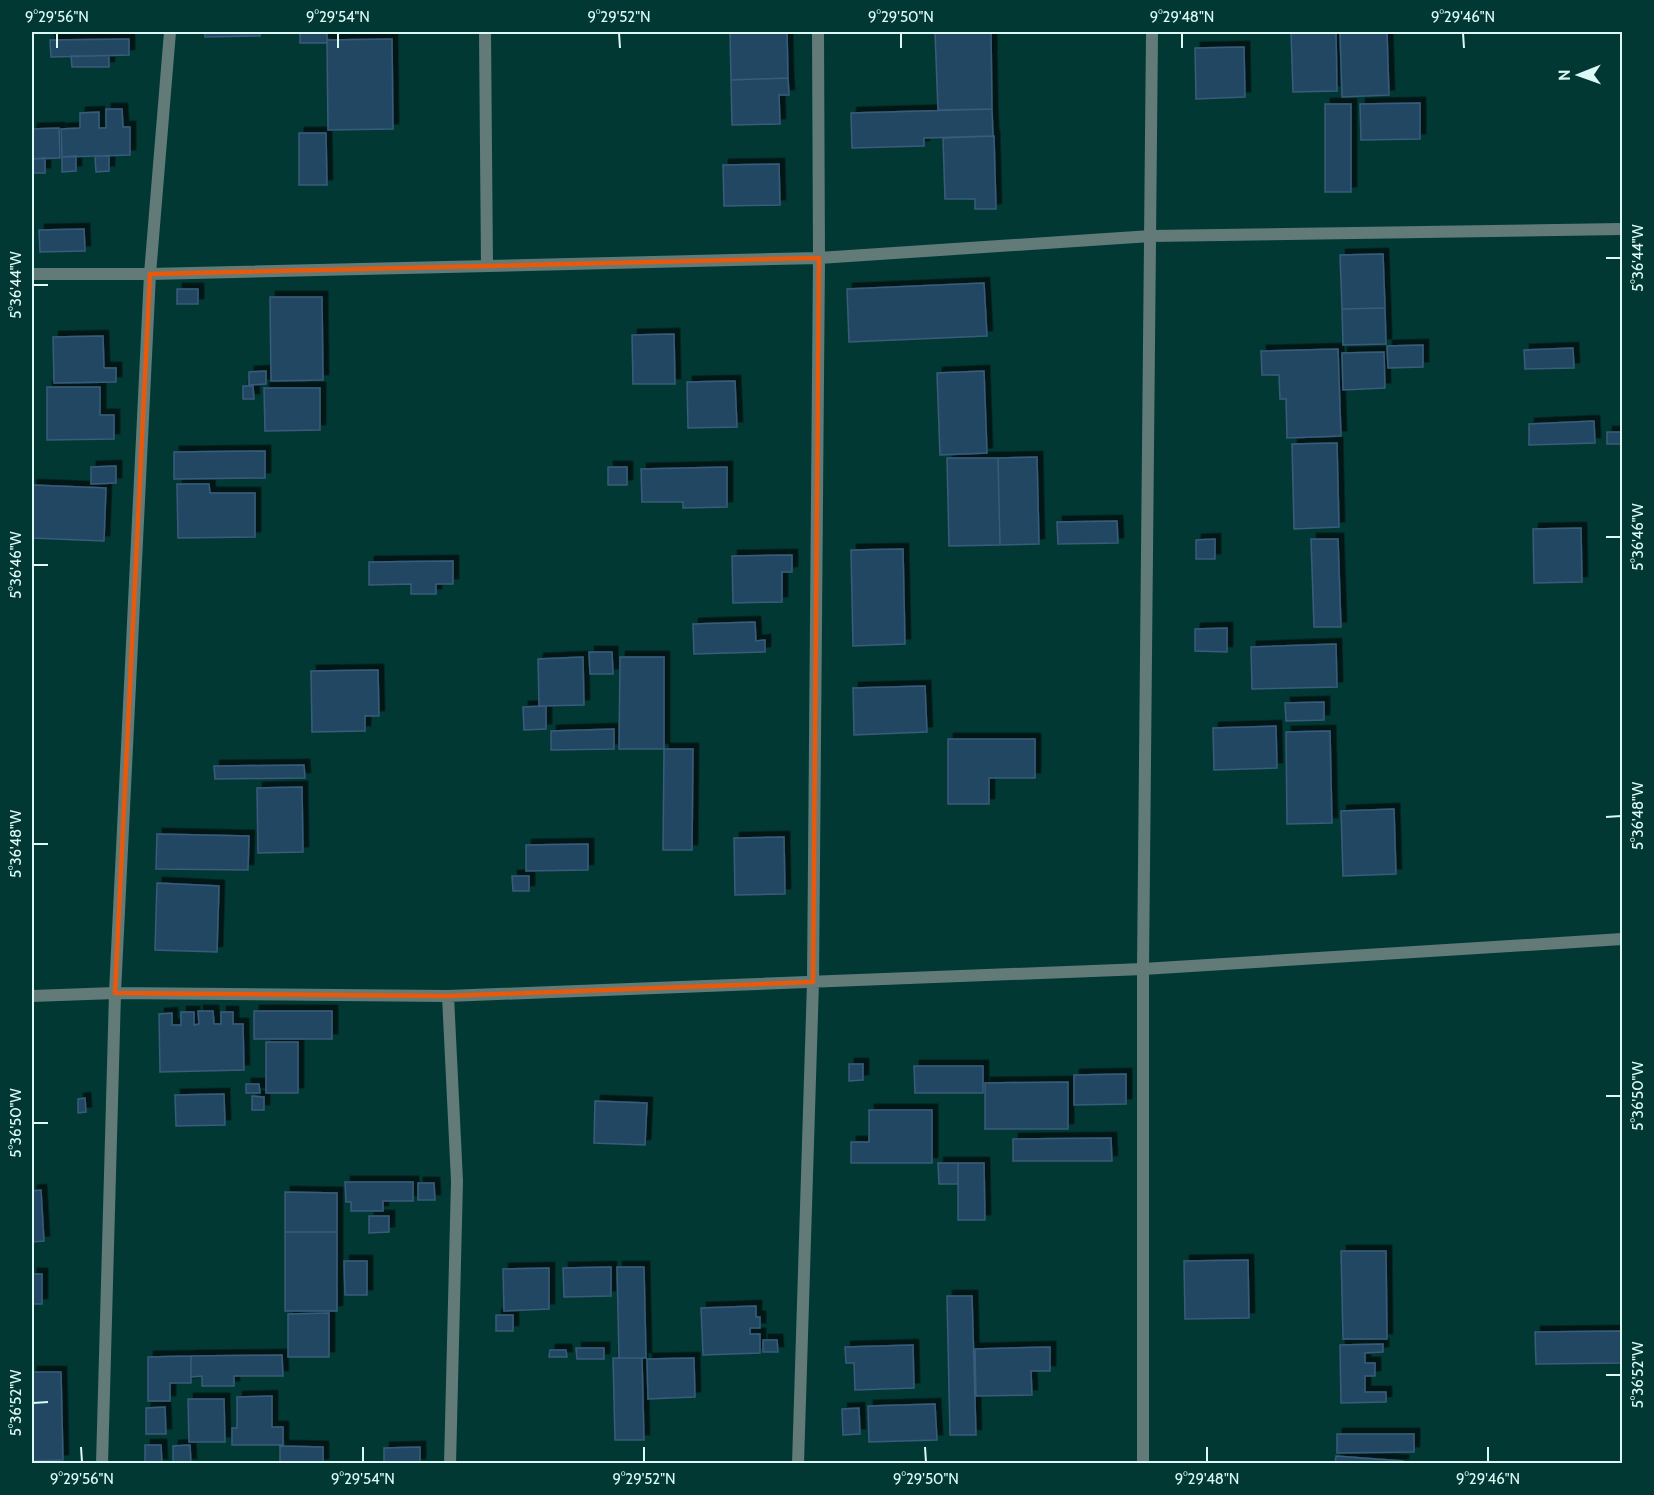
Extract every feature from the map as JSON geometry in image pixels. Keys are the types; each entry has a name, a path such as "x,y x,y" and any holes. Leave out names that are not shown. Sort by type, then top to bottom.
{"street":[{"path":"102,1464 114,993 150,274 170,32"},
{"path":"485,32 487,266"},
{"path":"798,1464 813,982 819,258 818,32"},
{"path":"1143,1464 1143,969 1152,32"},
{"path":"32,274 150,274 819,258 1150,236 1623,230"},
{"path":"32,996 114,993 448,996 1143,969 1623,939"},
{"path":"448,996 457,1181 450,1464"}],"highlighted area":[{"path":"819,258 813,982 448,996 115,993 150,274"}],"building":[{"path":"205,32 260,32 260,36 205,37"},
{"path":"300,32 327,32 327,43 300,43"},
{"path":"730,32 787,32 788,78 731,80"},
{"path":"935,32 991,32 992,109 938,110"},
{"path":"1291,32 1336,32 1337,91 1293,92"},
{"path":"1340,32 1387,32 1389,95 1342,97"},
{"path":"129,39 129,55 51,57 50,40"},
{"path":"392,39 393,129 328,130 327,40"},
{"path":"1244,47 1245,97 1196,99 1195,48"},
{"path":"71,56 109,56 109,67 72,67"},
{"path":"788,78 789,95 779,95 780,124 732,125 731,80"},
{"path":"1420,103 1420,139 1361,140 1360,104"},
{"path":"1325,104 1351,104 1351,192 1325,192"},
{"path":"106,109 122,109 123,127 130,127 130,155 62,157 61,129 80,128 80,113 99,112 99,128 106,128"},
{"path":"992,109 993,136 924,138 924,146 852,148 851,113"},
{"path":"59,128 60,158 32,159 32,129"},
{"path":"299,133 326,133 327,185 299,185"},
{"path":"994,136 996,209 975,209 975,199 945,199 943,138"},
{"path":"76,156 76,171 62,172 62,157"},
{"path":"95,156 109,156 109,171 96,172"},
{"path":"45,158 45,173 32,173 32,159"},
{"path":"779,164 780,205 724,206 723,165"},
{"path":"84,229 85,251 40,252 39,230"},
{"path":"1383,254 1385,308 1342,309 1340,255"},
{"path":"984,283 987,336 849,342 847,289"},
{"path":"177,289 198,289 198,304 177,304"},
{"path":"270,297 322,297 323,380 271,381"},
{"path":"1385,308 1386,344 1343,345 1342,309"},
{"path":"674,334 675,384 633,384 632,335"},
{"path":"103,336 104,368 116,368 116,382 54,383 53,337"},
{"path":"1423,345 1423,367 1388,368 1387,346"},
{"path":"1573,348 1574,368 1525,369 1524,350"},
{"path":"1338,349 1341,436 1287,438 1286,399 1280,399 1279,375 1262,375 1261,351"},
{"path":"1384,352 1385,388 1343,390 1342,353"},
{"path":"266,371 266,384 249,385 249,372"},
{"path":"984,371 987,453 940,455 937,373"},
{"path":"735,381 737,427 688,428 687,382"},
{"path":"243,386 253,386 254,399 243,399"},
{"path":"47,387 100,387 100,415 114,415 114,439 47,440"},
{"path":"264,388 320,388 320,430 265,431"},
{"path":"1594,421 1595,443 1529,445 1529,424"},
{"path":"1607,432 1622,432 1622,444 1607,444"},
{"path":"1337,443 1339,527 1294,529 1292,444"},
{"path":"265,451 265,478 174,479 174,452"},
{"path":"1037,457 1039,544 1000,545 998,458"},
{"path":"947,458 998,458 1000,545 949,546"},
{"path":"116,466 116,483 91,484 91,467"},
{"path":"608,467 627,467 627,485 608,485"},
{"path":"727,467 727,507 683,508 683,502 642,502 641,469"},
{"path":"177,484 209,484 210,493 255,493 255,537 178,538"},
{"path":"32,485 106,488 104,541 32,538"},
{"path":"1117,521 1118,543 1058,544 1057,522"},
{"path":"1581,528 1582,582 1534,583 1533,529"},
{"path":"1215,539 1215,559 1196,559 1196,540"},
{"path":"1311,539 1338,539 1341,627 1314,627"},
{"path":"903,549 905,644 853,646 851,550"},
{"path":"792,555 792,572 782,572 782,602 733,603 732,556"},
{"path":"453,561 453,584 436,584 436,594 411,594 411,584 369,585 369,562"},
{"path":"755,622 756,641 765,640 765,652 694,654 693,624"},
{"path":"1227,628 1227,652 1195,651 1195,629"},
{"path":"1336,644 1337,687 1252,689 1251,647"},
{"path":"589,652 612,652 613,674 590,674"},
{"path":"583,657 584,705 539,706 538,659"},
{"path":"620,657 664,657 664,749 619,749"},
{"path":"378,670 379,716 365,716 365,731 312,732 311,671"},
{"path":"925,686 927,732 854,735 853,688"},
{"path":"1324,702 1324,720 1286,721 1285,703"},
{"path":"546,706 546,729 524,730 523,707"},
{"path":"1276,726 1277,768 1214,770 1213,728"},
{"path":"614,729 614,749 551,750 551,731"},
{"path":"1330,731 1332,823 1287,824 1286,732"},
{"path":"948,739 1035,739 1035,778 989,778 989,804 948,804"},
{"path":"664,749 693,749 692,850 663,850"},
{"path":"304,765 305,778 215,779 214,766"},
{"path":"302,787 303,852 258,853 257,788"},
{"path":"1394,809 1396,874 1343,876 1341,811"},
{"path":"157,834 249,836 248,870 156,869"},
{"path":"784,837 785,894 735,895 734,838"},
{"path":"588,844 588,870 526,871 526,845"},
{"path":"512,876 529,876 529,891 513,891"},
{"path":"157,883 219,886 217,952 155,950"},
{"path":"198,1011 213,1011 214,1024 221,1024 221,1012 233,1012 233,1024 243,1024 244,1070 160,1072 159,1014 172,1013 172,1025 181,1025 181,1012 194,1012 194,1025 199,1024"},
{"path":"254,1011 332,1011 332,1039 254,1039"},
{"path":"266,1042 298,1042 298,1093 266,1093"},
{"path":"849,1064 863,1064 863,1080 849,1081"},
{"path":"914,1066 983,1066 983,1093 915,1093"},
{"path":"1126,1074 1126,1104 1074,1105 1074,1075"},
{"path":"1068,1082 1068,1129 985,1129 985,1083"},
{"path":"246,1084 259,1084 260,1093 246,1093"},
{"path":"224,1094 225,1125 176,1126 175,1095"},
{"path":"252,1096 264,1097 264,1110 252,1110"},
{"path":"85,1098 86,1112 78,1113 78,1099"},
{"path":"595,1101 647,1103 645,1145 594,1143"},
{"path":"869,1110 932,1110 932,1163 851,1163 851,1142 869,1142"},
{"path":"1111,1138 1112,1161 1013,1161 1013,1139"},
{"path":"938,1163 958,1163 958,1184 939,1184"},
{"path":"958,1163 984,1163 985,1220 958,1220"},
{"path":"345,1182 413,1182 413,1201 383,1201 383,1211 351,1211 351,1202 346,1202"},
{"path":"418,1183 434,1183 435,1200 418,1200"},
{"path":"41,1190 44,1241 32,1242 32,1191"},
{"path":"285,1192 337,1193 337,1232 285,1232"},
{"path":"369,1216 389,1216 389,1232 369,1233"},
{"path":"285,1232 337,1232 337,1311 285,1311"},
{"path":"1341,1251 1386,1251 1387,1339 1343,1339"},
{"path":"1248,1260 1249,1318 1185,1319 1184,1261"},
{"path":"344,1261 367,1261 367,1295 345,1295"},
{"path":"611,1267 611,1296 564,1297 563,1268"},
{"path":"617,1267 644,1267 646,1358 619,1358"},
{"path":"549,1268 549,1309 504,1311 503,1269"},
{"path":"32,1274 42,1274 42,1304 32,1304"},
{"path":"947,1296 972,1296 976,1435 950,1435"},
{"path":"756,1306 756,1317 760,1317 760,1328 750,1328 750,1334 760,1334 760,1353 703,1355 701,1308"},
{"path":"329,1313 329,1357 288,1357 288,1314"},
{"path":"496,1315 513,1315 513,1331 496,1331"},
{"path":"1622,1331 1622,1363 1536,1364 1535,1332"},
{"path":"763,1340 777,1340 778,1352 763,1352"},
{"path":"1383,1344 1383,1352 1365,1353 1365,1363 1375,1363 1375,1376 1365,1376 1365,1392 1386,1392 1386,1402 1341,1403 1340,1345"},
{"path":"913,1345 914,1388 855,1390 854,1363 846,1363 845,1347"},
{"path":"1050,1347 1050,1371 1031,1371 1032,1395 976,1396 975,1349"},
{"path":"576,1348 604,1348 604,1359 577,1359"},
{"path":"550,1350 566,1350 567,1357 549,1357"},
{"path":"282,1355 283,1376 234,1376 234,1386 202,1386 202,1376 191,1377 191,1356"},
{"path":"191,1356 191,1383 170,1383 170,1401 148,1401 148,1357"},
{"path":"613,1358 642,1358 644,1440 615,1440"},
{"path":"694,1358 695,1397 648,1399 647,1359"},
{"path":"32,1372 61,1372 63,1460 32,1461"},
{"path":"272,1396 272,1427 283,1427 283,1445 232,1445 232,1428 237,1428 237,1397"},
{"path":"188,1399 224,1399 225,1442 189,1442"},
{"path":"935,1404 937,1440 869,1442 868,1406"},
{"path":"165,1407 166,1434 146,1434 146,1408"},
{"path":"859,1408 860,1434 843,1435 842,1409"},
{"path":"1337,1434 1414,1434 1414,1452 1337,1453"},
{"path":"145,1445 161,1445 162,1464 145,1464"},
{"path":"190,1445 191,1464 173,1463 173,1446"},
{"path":"280,1446 323,1447 323,1464 280,1464"},
{"path":"420,1447 420,1464 384,1464 384,1448"},
{"path":"1336,1456 1403,1461 1403,1464 1335,1464"}]}
